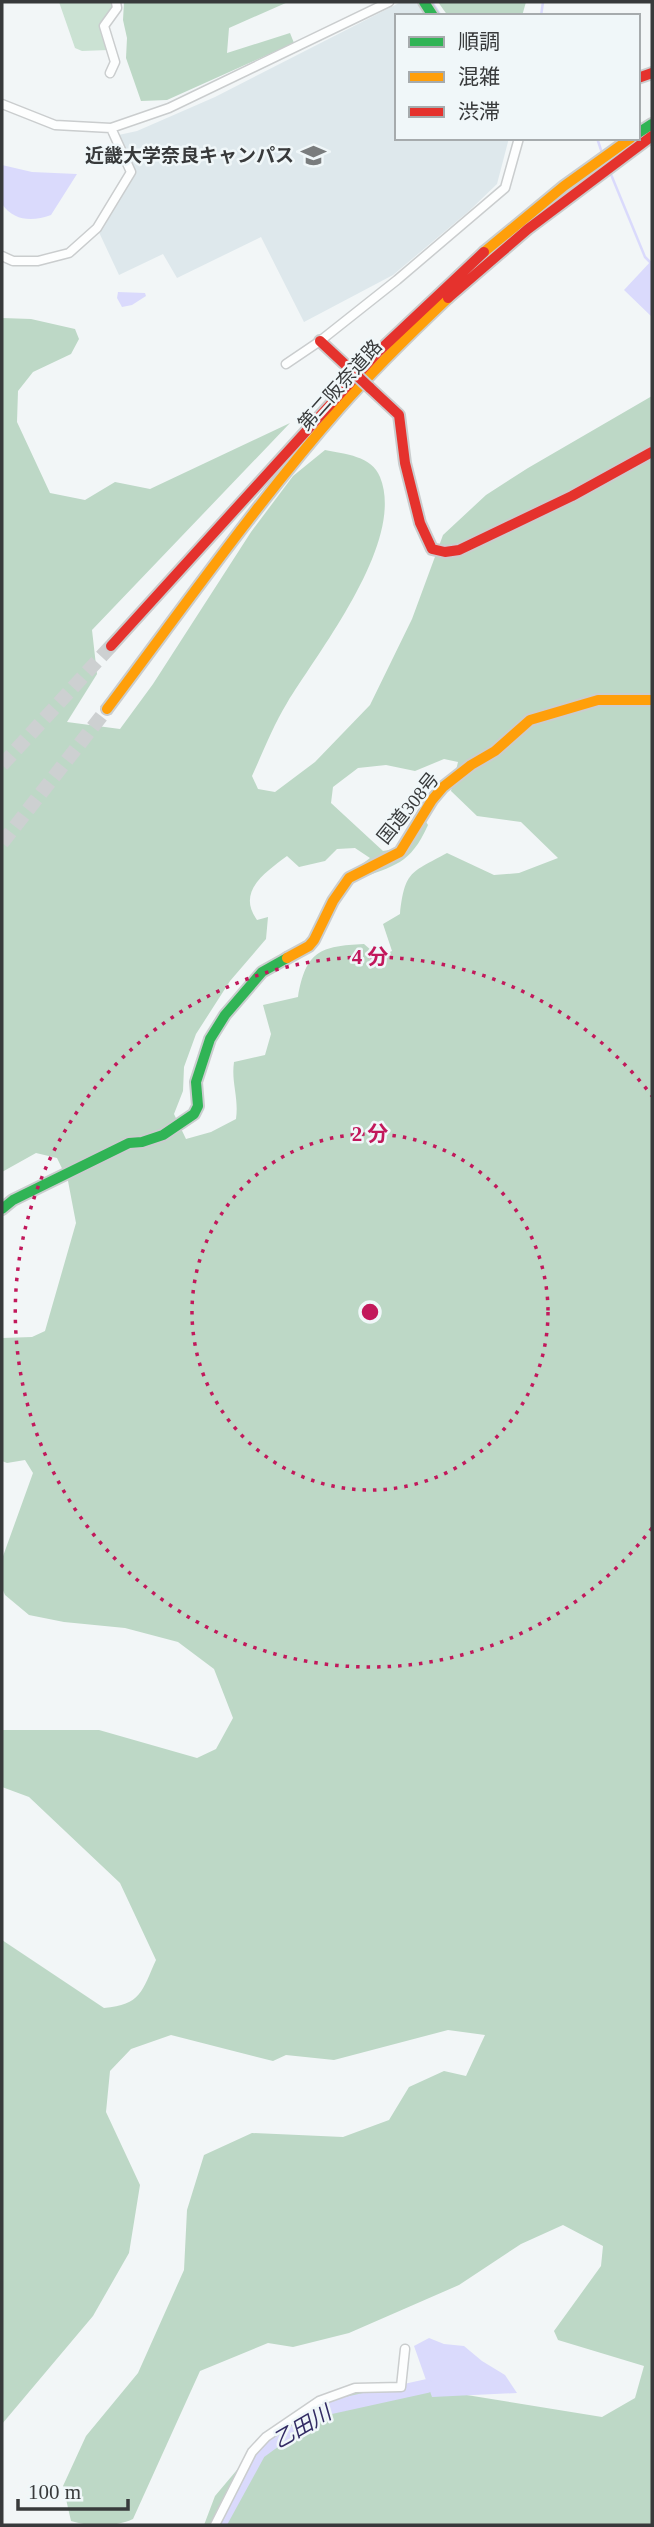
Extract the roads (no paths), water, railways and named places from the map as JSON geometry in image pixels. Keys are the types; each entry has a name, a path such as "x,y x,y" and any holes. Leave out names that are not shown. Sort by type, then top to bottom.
{"main road":[{"name":"第二阪奈道路","path":"107,709 269,493 387,357 435,310 533,224 652,136"},
{"name":"第二阪奈道路","path":"111,646 349,383 430,300 527,216 628,140"},
{"path":"320,341 398,415 405,463 420,523 432,549 449,553 472,544 572,496 652,452"},
{"name":"国道308号","path":"2,1209 13,1200 129,1143 163,1135 194,1114 198,1106 199,1073 210,1038 225,1015 269,966 309,946 344,883 357,873 400,852 432,800 457,775 495,751 522,725 539,716 598,700 652,700"}],"street":[{"path":"110,73 115,62 104,26 117,8 116,2"},
{"path":"2,104 55,125 111,128 169,108 389,2"},
{"path":"2,256 13,261 38,261 69,253 97,228 131,172 111,128"},
{"path":"286,364 320,341 397,280 505,188 518,140"},
{"path":"215,2525 252,2452 266,2437 319,2401 355,2388 401,2387 405,2349"}],"water":[{"path":"2,165 32,172 77,174 51,215 37,219 24,218 12,214 2,204"},
{"path":"652,260 652,317 624,290"},
{"path":"118,292 145,293 146,296 132,305 122,307 117,298"},
{"path":"429,2338 444,2344 464,2346 505,2375 517,2393 432,2397 414,2346"}],"waterway":[{"path":"432,2 440,14"},
{"path":"541,14 543,2"},
{"path":"598,140 602,153"},
{"path":"610,172 645,257 652,264"},
{"name":"乙田川","path":"219,2525 259,2452 289,2430 327,2408 427,2386"}],"tunnel":[{"path":"2,765 111,646"},
{"path":"2,843 107,709"}],"place":[{"name":"近畿大学奈良キャンパス","path":"314,155"}]}
